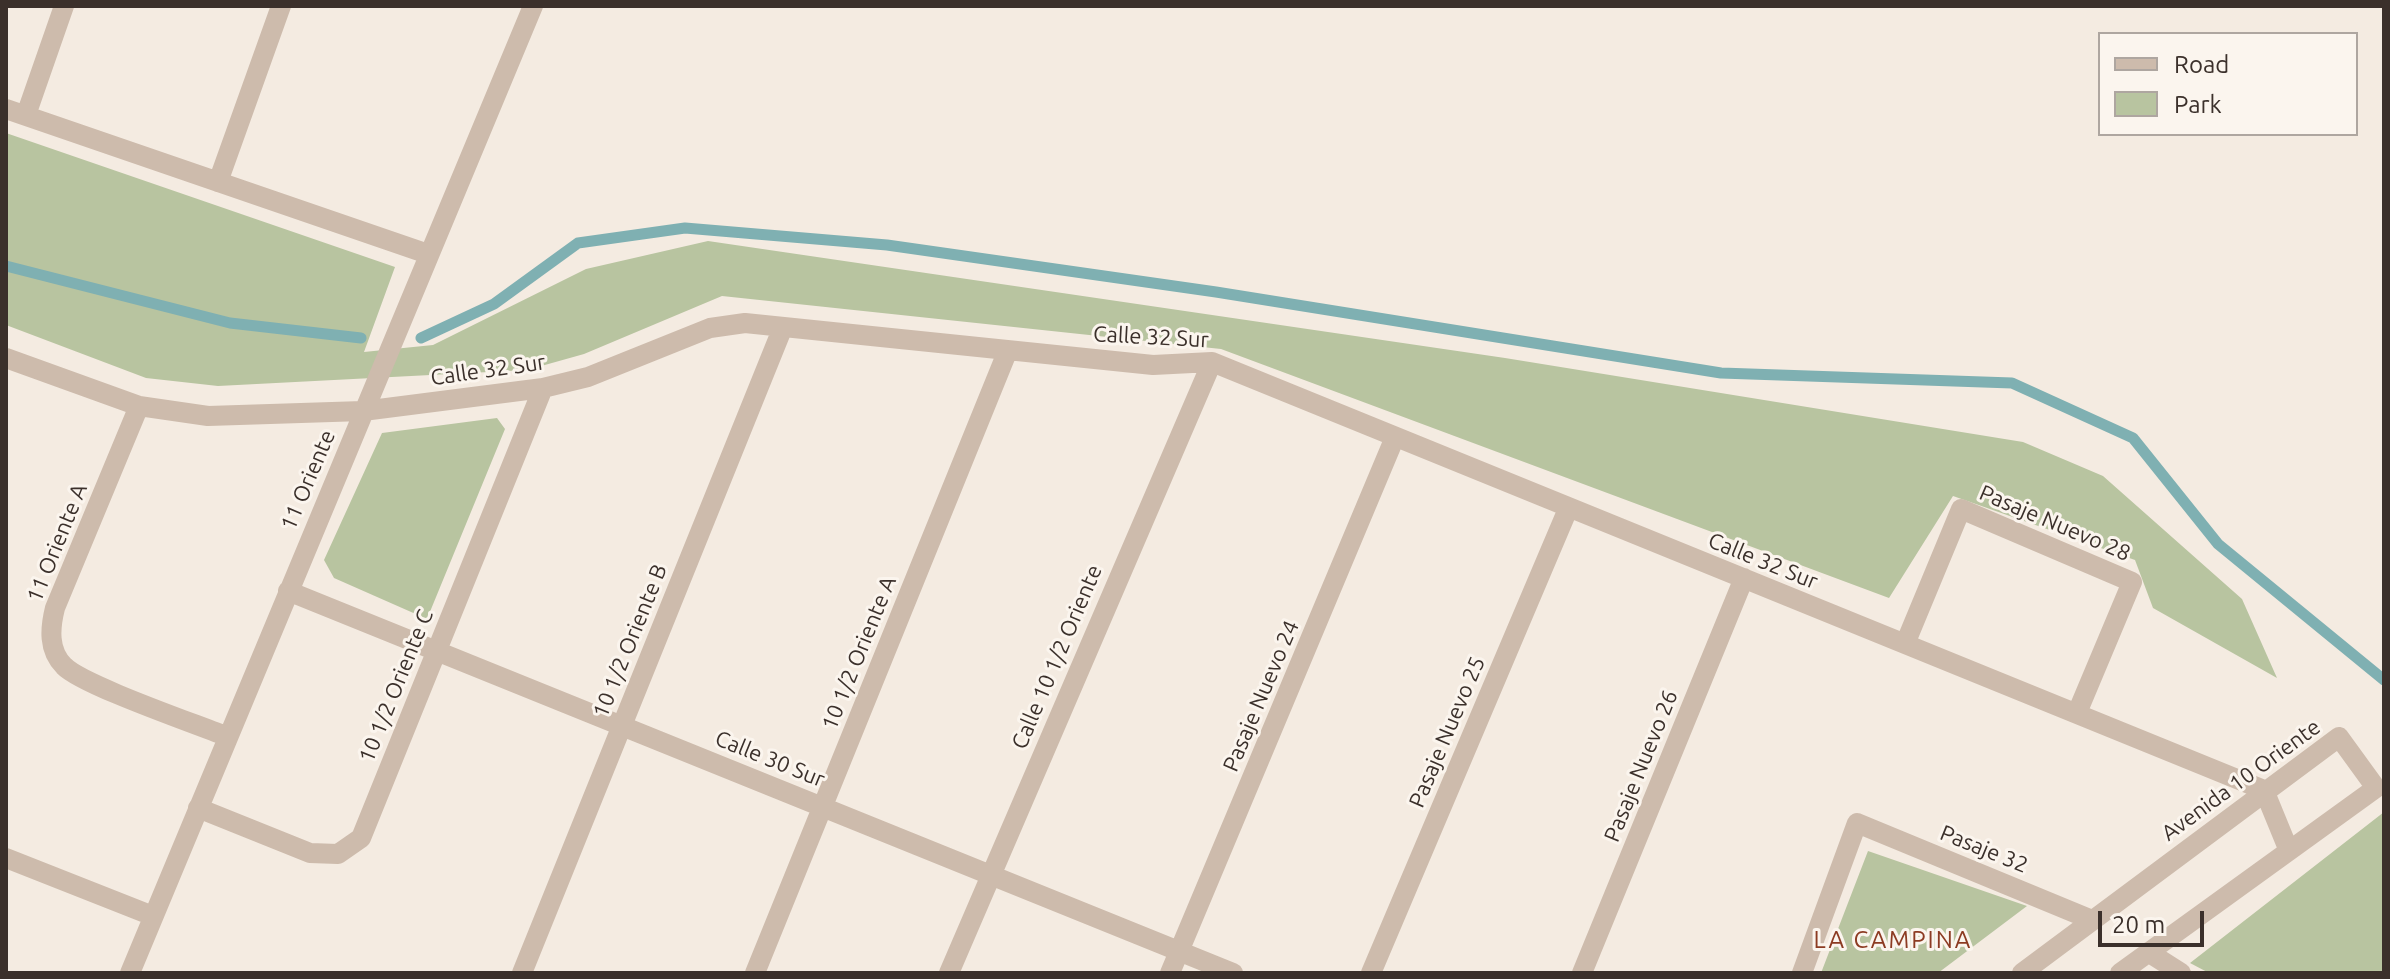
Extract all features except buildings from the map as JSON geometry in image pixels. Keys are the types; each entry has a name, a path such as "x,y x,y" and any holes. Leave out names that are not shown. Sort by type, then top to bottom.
{"street":[{"path":"64,6 16,112 428,254"},
{"path":"218,182 281,6"},
{"name":"11 Oriente","path":"130,973 533,6"},
{"name":"Calle 32 Sur","path":"6,358 139,406 208,416 363,411 543,388 588,377 710,328 745,323 1153,365 1212,362 2264,790"},
{"name":"10 1/2 Oriente B","path":"522,973 783,327"},
{"name":"10 1/2 Oriente A","path":"755,973 1008,350"},
{"name":"Calle 10 1/2 Oriente","path":"949,973 989,874 1212,362"},
{"name":"10 1/2 Oriente C","path":"198,808 310,853 338,854 351,848 361,838 543,388"},
{"name":"11 Oriente A","path":"139,406 55,608 50,636 53,650 73,673 228,737"},
{"name":"Pasaje Nuevo 24","path":"1170,973 1395,437"},
{"name":"Pasaje Nuevo 25","path":"1371,973 1568,509"},
{"name":"Pasaje Nuevo 28","path":"1905,644 1961,509 2132,582 2077,713"},
{"name":"Pasaje Nuevo 26","path":"1582,973 1744,578"},
{"name":"Calle 30 Sur","path":"288,591 1233,973"},
{"name":"Avenida 10 Oriente","path":"2022,973 2339,737 2376,788 2120,973"},
{"path":"2264,790 2289,851"},
{"name":"Pasaje 32","path":"1802,973 1857,823 2092,920"},
{"path":"6,858 153,916"},
{"path":"2148,952 2181,973"}],"green space":[{"path":"6,133 395,267 364,352 433,345 586,269 708,241 1505,358 2023,442 2103,476 2242,599 2277,678 2153,608 2135,560 1953,496 1889,598 1221,349 722,296 584,354 527,370 218,386 146,378 6,325"},
{"path":"497,418 505,429 427,619 334,578 324,560 382,433"},
{"path":"2384,812 2384,973 2209,973 2190,963"},
{"path":"1868,851 2027,906 1938,973 1821,973"}],"waterway":[{"path":"421,338 494,304 578,243 685,228 887,245 1216,292 1721,373 2012,383 2133,438 2218,544 2384,680"},
{"path":"6,266 230,323 361,338"}],"district":[{"name":"LA CAMPINA","path":"1893,940"}]}
